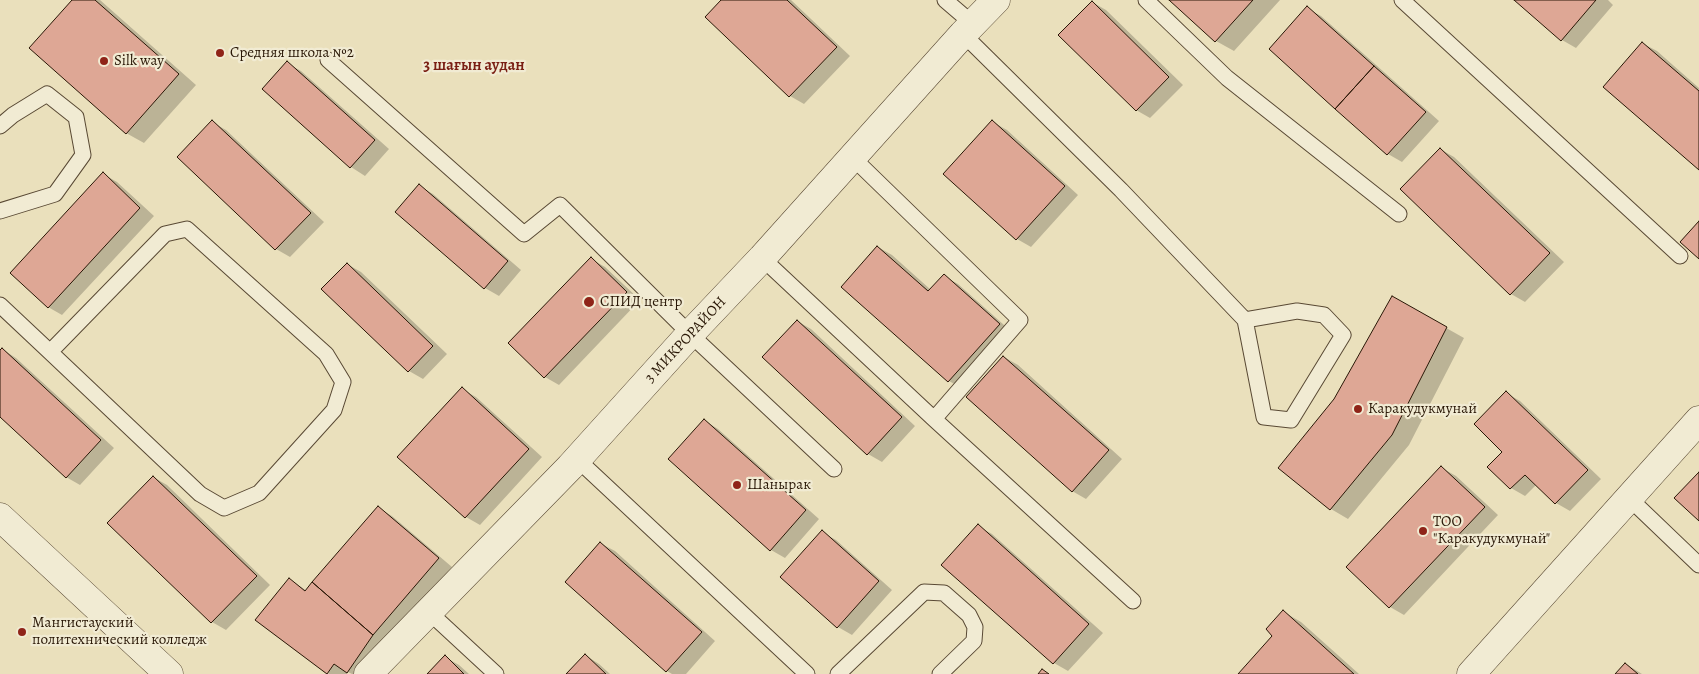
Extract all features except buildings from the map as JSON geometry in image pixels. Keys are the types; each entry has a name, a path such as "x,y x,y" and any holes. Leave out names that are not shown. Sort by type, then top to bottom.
{"street":[{"name":"3 МИКРОРАЙОН","path":"368,674 577,459 996,0"},
{"path":"1471,674 1699,420"},
{"path":"0,517 169,674"}],"lane":[{"path":"945,0 968,29 1245,320 1264,417 1292,420 1343,335 1324,315 1297,311 1245,320"},
{"path":"1146,0 1227,78 1399,214"},
{"path":"1402,0 1680,256"},
{"path":"328,60 524,234 560,205 690,334 834,469"},
{"path":"0,126 13,115 47,94 76,117 84,155 55,194 0,211"},
{"path":"852,157 1020,320 934,419"},
{"path":"0,305 200,494 224,508 259,493 334,410 343,382 326,354 187,229 164,234 50,352"},
{"path":"762,258 1133,601"},
{"path":"577,459 807,674"},
{"path":"1628,498 1699,565"},
{"path":"838,674 924,592 944,593 969,615 976,627 974,641 940,674"},
{"path":"429,612 496,674"}],"place":[{"name":"Средняя школа №2","path":"220,53"},
{"name":"Silk way","path":"104,61"},
{"name":"СПИД центр","path":"589,302"},
{"name":"Каракудукмунай","path":"1358,409"},
{"name":"Шанырак","path":"737,485"},
{"name":"ТОО \"Каракудукмунай\"","path":"1423,531"},
{"name":"Мангистауский политехнический колледж","path":"22,632"}],"district":[{"name":"3 шағын аудан","path":"474,66"}]}
